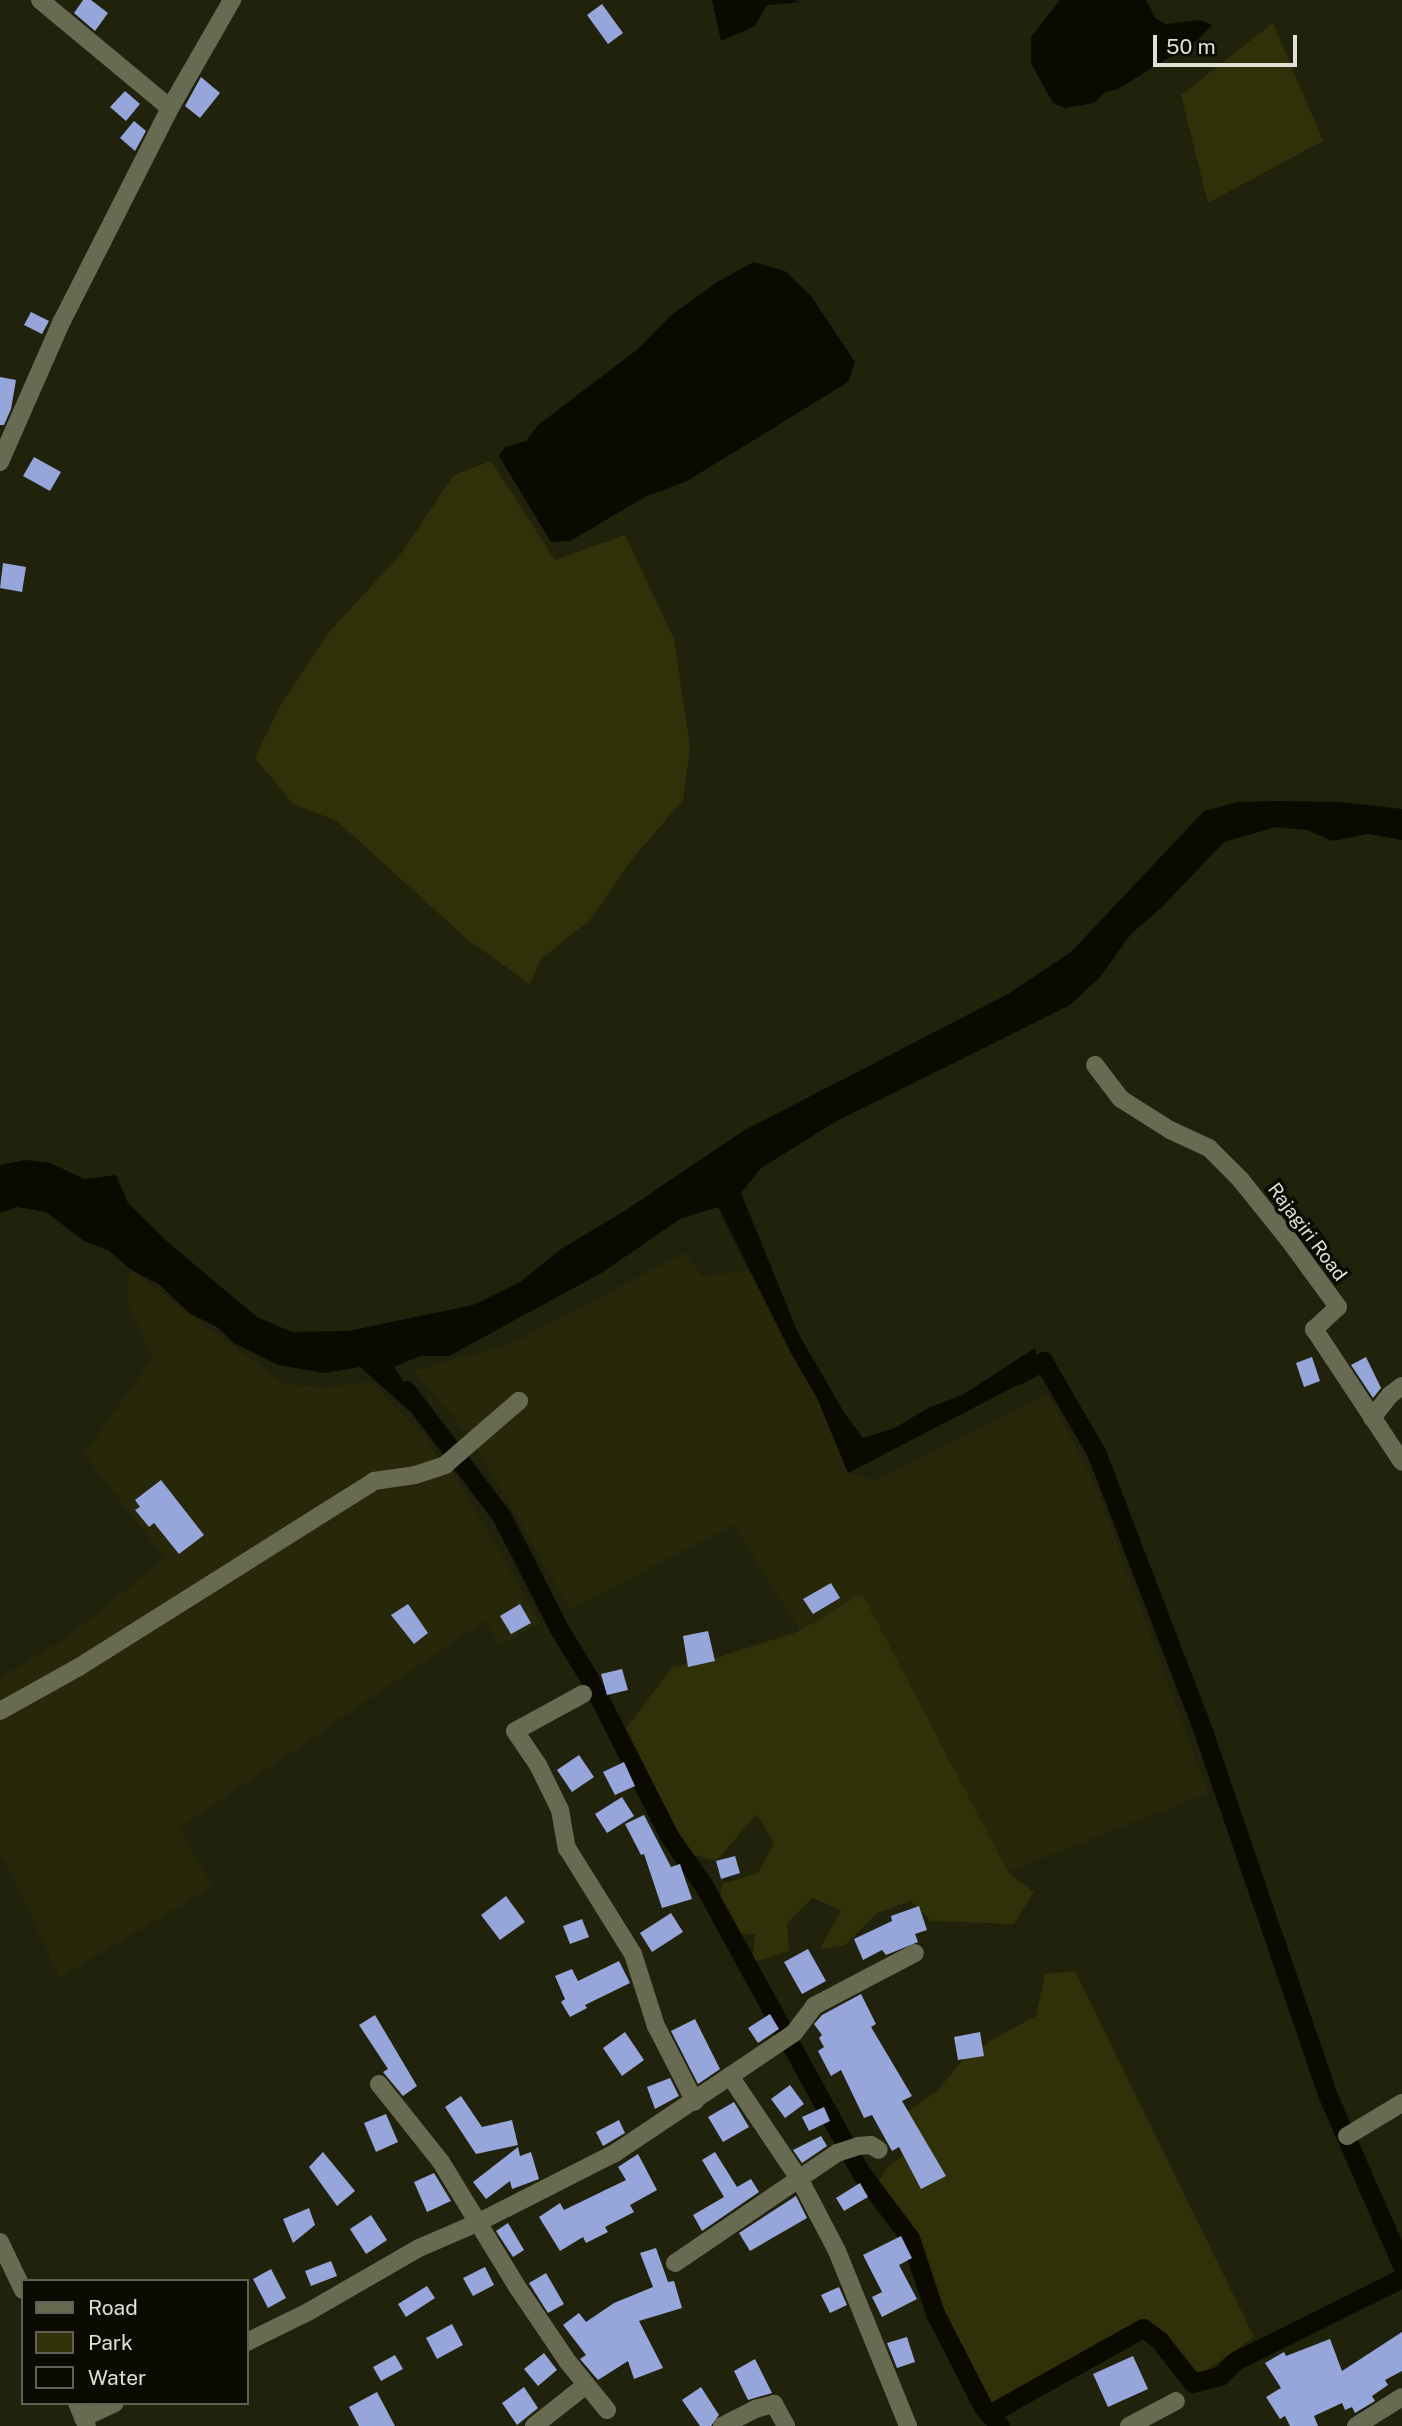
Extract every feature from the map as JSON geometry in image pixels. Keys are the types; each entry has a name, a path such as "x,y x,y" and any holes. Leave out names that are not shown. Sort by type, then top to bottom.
{"street":[{"path":"40,0 170,108"},
{"path":"0,462 62,321 170,108 232,0"},
{"name":"Rajagiri Road","path":"1095,1065 1121,1098 1170,1130 1209,1148 1240,1179 1289,1240 1338,1307 1314,1329 1402,1462"},
{"path":"1372,1418 1390,1395 1402,1386"},
{"path":"0,1711 79,1667 374,1481 415,1475 445,1465 519,1401"},
{"path":"583,1694 515,1731 538,1765 560,1810 567,1848 633,1954 656,2026 695,2102"},
{"path":"248,2342 308,2312 419,2248 479,2222 615,2153 695,2102 788,2037 814,2006 915,1953"},
{"path":"730,2076 800,2180 837,2251 908,2426"},
{"path":"379,2084 441,2162 518,2288 586,2385 607,2410"},
{"path":"1347,2136 1402,2103"},
{"path":"675,2263 837,2153 859,2146 871,2146 879,2150"},
{"path":"0,2242 21,2286"},
{"path":"534,2426 586,2385"},
{"path":"1356,2426 1402,2397"},
{"path":"1129,2426 1176,2401"},
{"path":"722,2426 755,2409 774,2404 786,2426"},
{"path":"82,2416 110,2405"}],"shaded area":[{"path":"684,1253 702,1276 750,1270 792,1355 817,1398 848,1473 874,1480 1048,1394 1095,1484 1208,1793 1008,1872 862,1593 800,1631 734,1525 570,1609 471,1438 414,1371 513,1343"},
{"path":"130,1269 284,1384 325,1387 371,1382 427,1439 440,1462 453,1473 541,1623 499,1645 486,1620 179,1828 212,1887 60,1977 11,1872 0,1856 0,1678 69,1636 165,1558 84,1454 153,1358 127,1303"}],"green space":[{"path":"1273,23 1323,141 1208,203 1181,95"},
{"path":"491,461 555,560 625,535 674,639 690,747 683,800 633,858 590,920 541,959 530,984 468,940 337,821 293,804 255,758 279,708 329,632 400,555 454,475"},
{"path":"862,1593 1008,1872 1034,1892 1014,1924 931,1921 911,1901 877,1913 845,1945 820,1949 841,1910 812,1898 787,1923 789,1951 752,1963 755,1934 734,1934 718,1911 722,1884 758,1873 774,1843 757,1814 716,1861 688,1853 631,1751 624,1731 672,1667 710,1660 800,1631"},
{"path":"1075,1971 1254,2337 1204,2372 1195,2371 1154,2330 1001,2415 988,2401 962,2357 927,2278 912,2225 877,2184 887,2168 919,2144 896,2120 938,2090 963,2060 995,2038 1036,2016 1045,1974"}],"water":[{"path":"712,0 800,2 767,5 755,26 721,41"},
{"path":"1060,0 1146,0 1155,18 1166,24 1200,20 1212,25 1199,39 1118,89 1105,92 1094,103 1065,108 1053,103 1031,63 1031,37"},
{"path":"754,262 785,271 811,296 855,362 848,382 687,481 645,497 570,541 551,542 499,456 505,447 526,441 538,425 638,349 670,316 719,281"},
{"path":"1238,802 1340,802 1402,809 1402,840 1368,834 1332,841 1307,830 1276,827 1224,842 1163,906 1131,934 1100,977 1070,1005 835,1122 761,1168 741,1193 798,1333 845,1414 863,1438 895,1428 928,1408 964,1394 1035,1348 1038,1364 1035,1376 848,1473 817,1398 792,1355 718,1207 680,1219 603,1272 449,1356 420,1356 394,1367 439,1437 360,1367 324,1373 278,1365 234,1343 217,1327 189,1313 160,1285 130,1269 108,1250 84,1241 46,1212 17,1207 0,1213 0,1165 26,1160 50,1163 84,1179 116,1175 128,1203 170,1244 257,1317 292,1332 348,1331 473,1305 520,1282 561,1249 626,1210 743,1131 1008,994 1071,952 1204,811"}],"building":[{"path":"83,0 91,0 108,13 95,31 74,13"},
{"path":"602,4 623,33 608,44 587,15"},
{"path":"201,77 220,93 200,118 185,106"},
{"path":"125,91 140,104 126,121 110,107"},
{"path":"134,121 146,131 135,151 120,138"},
{"path":"31,312 49,321 42,334 24,325"},
{"path":"0,377 16,380 11,409 4,425 0,425"},
{"path":"34,457 61,472 50,491 23,476"},
{"path":"3,563 26,567 22,592 0,588"},
{"path":"1312,1357 1320,1381 1304,1387 1296,1363"},
{"path":"1366,1357 1381,1388 1373,1398 1351,1365"},
{"path":"161,1480 204,1535 179,1554 154,1523 149,1527 135,1510 140,1507 135,1500"},
{"path":"831,1583 840,1598 813,1614 803,1599"},
{"path":"408,1604 428,1633 414,1644 391,1615"},
{"path":"520,1604 531,1623 511,1634 500,1616"},
{"path":"708,1631 715,1661 688,1667 683,1636"},
{"path":"622,1669 628,1690 607,1695 601,1674"},
{"path":"579,1755 594,1777 572,1792 557,1770"},
{"path":"624,1762 635,1786 615,1795 603,1772"},
{"path":"622,1797 634,1816 607,1833 595,1814"},
{"path":"644,1815 671,1867 680,1864 692,1899 662,1908 644,1854 641,1855 625,1824"},
{"path":"735,1856 740,1873 721,1879 716,1861"},
{"path":"506,1896 525,1922 500,1940 481,1915"},
{"path":"919,1906 927,1930 915,1934 918,1942 886,1955 882,1950 863,1960 854,1939 892,1921 891,1916"},
{"path":"671,1913 683,1932 652,1952 640,1933"},
{"path":"582,1919 589,1937 570,1944 563,1926"},
{"path":"808,1949 826,1981 802,1994 784,1962"},
{"path":"619,1961 630,1983 585,2005 587,2008 570,2017 561,2002 565,1999 555,1976 572,1969 578,1981"},
{"path":"861,1994 876,2024 871,2027 912,2096 902,2101 946,2176 921,2189 899,2147 892,2151 872,2115 864,2118 841,2070 831,2076 818,2051 824,2047 819,2038 822,2035 814,2024 822,2015"},
{"path":"770,2014 779,2029 758,2043 748,2028"},
{"path":"375,2015 417,2086 403,2096 383,2072 388,2069 359,2025"},
{"path":"695,2019 720,2069 698,2084 671,2031"},
{"path":"625,2032 644,2060 622,2076 603,2048"},
{"path":"980,2032 984,2056 958,2060 954,2037"},
{"path":"670,2078 679,2096 655,2109 647,2087"},
{"path":"790,2085 804,2104 785,2118 771,2099"},
{"path":"461,2096 482,2127 512,2120 518,2145 476,2154 445,2107"},
{"path":"734,2102 749,2127 723,2142 708,2117"},
{"path":"824,2107 830,2121 809,2131 802,2117"},
{"path":"386,2114 398,2142 376,2152 364,2123"},
{"path":"619,2120 625,2133 603,2146 596,2132"},
{"path":"821,2136 827,2146 802,2163 793,2150"},
{"path":"518,2147 520,2156 531,2152 539,2179 512,2189 510,2181 486,2199 473,2182"},
{"path":"323,2152 355,2191 337,2206 309,2167"},
{"path":"715,2152 737,2187 751,2179 759,2192 702,2231 693,2215 724,2197 702,2160"},
{"path":"638,2154 657,2190 630,2205 634,2212 605,2227 608,2232 586,2243 583,2237 560,2251 539,2217 560,2203 564,2210 626,2180 618,2167"},
{"path":"434,2173 451,2201 427,2212 414,2182"},
{"path":"860,2183 868,2197 844,2211 836,2198"},
{"path":"796,2196 807,2218 750,2251 739,2233"},
{"path":"309,2208 315,2225 293,2243 283,2219"},
{"path":"371,2215 387,2240 366,2254 350,2229"},
{"path":"508,2223 524,2250 513,2257 496,2231"},
{"path":"901,2236 912,2258 899,2265 917,2299 882,2317 872,2297 882,2292 863,2255"},
{"path":"656,2248 668,2282 674,2281 682,2308 639,2321 663,2368 634,2379 628,2361 598,2380 580,2359 586,2355 563,2325 579,2313 586,2322 614,2303 653,2287 640,2253"},
{"path":"331,2261 337,2276 311,2286 305,2271"},
{"path":"485,2267 494,2285 473,2296 463,2278"},
{"path":"271,2269 286,2298 268,2308 253,2279"},
{"path":"546,2273 564,2304 548,2313 529,2283"},
{"path":"427,2286 435,2298 406,2317 398,2304"},
{"path":"839,2287 847,2305 830,2313 821,2295"},
{"path":"452,2324 463,2345 437,2359 426,2338"},
{"path":"1402,2332 1402,2371 1385,2380 1388,2385 1372,2396 1375,2401 1355,2413 1352,2407 1345,2410 1342,2403 1314,2416 1318,2426 1290,2426 1285,2416 1280,2419 1266,2397 1281,2388 1265,2363 1284,2352 1286,2356 1330,2339 1342,2371"},
{"path":"907,2337 915,2362 897,2368 887,2343"},
{"path":"544,2353 557,2370 538,2386 524,2369"},
{"path":"395,2355 403,2369 381,2381 373,2367"},
{"path":"1133,2356 1148,2389 1108,2407 1093,2374"},
{"path":"755,2359 772,2393 748,2400 734,2371"},
{"path":"524,2387 538,2408 517,2425 502,2403"},
{"path":"701,2387 719,2415 711,2426 700,2426 682,2400"},
{"path":"377,2392 395,2426 359,2426 349,2407"}],"waterway":[{"path":"1017,1375 1043,1361 1096,1452 1204,1734 1328,2096 1402,2265"},
{"path":"406,1390 502,1517 559,1629 589,1678 669,1836 704,1886 862,2174 910,2238 935,2313 983,2407 1000,2426"},
{"path":"989,2414 1143,2328 1159,2340 1193,2383 1220,2376 1235,2361 1402,2278"}]}
